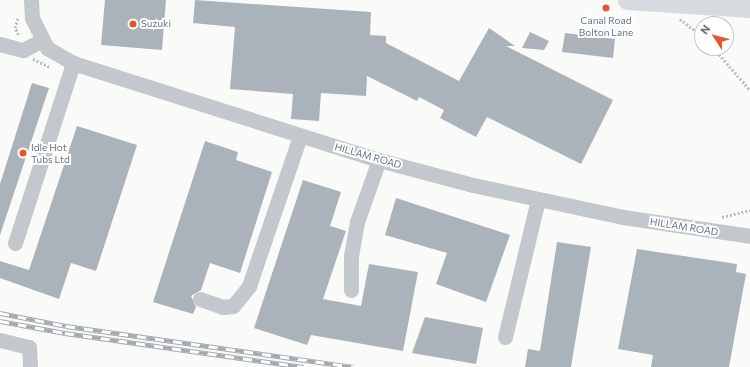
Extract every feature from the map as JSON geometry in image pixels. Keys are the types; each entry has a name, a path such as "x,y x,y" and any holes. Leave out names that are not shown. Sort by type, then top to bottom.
{"main road":[{"path":"627,0 659,1 749,10"}],"street":[{"name":"HILLAM ROAD","path":"31,0 32,18 47,48 73,63 379,160 538,200 703,231 750,236"},
{"path":"0,44 23,50 43,40"},
{"path":"15,243 73,63"},
{"path":"200,299 223,307 233,306 249,286 300,136"},
{"path":"351,290 351,256 357,222 379,160"},
{"path":"506,337 538,200"},
{"path":"0,340 29,347 30,367"}],"path":[{"path":"721,56 750,90"}],"building":[{"path":"105,0 166,0 162,50 101,45"},
{"path":"195,0 371,12 370,35 386,36 386,43 459,81 489,28 515,46 506,46 613,100 581,164 487,117 476,137 440,118 444,110 419,97 417,101 367,76 366,96 321,93 319,121 291,119 293,94 230,89 235,27 193,23"},
{"path":"530,32 549,41 544,50 522,48"},
{"path":"565,33 615,39 613,58 562,52"},
{"path":"32,83 49,88 0,235 0,184"},
{"path":"77,126 137,145 96,271 71,263 59,299 0,278 0,261 29,270"},
{"path":"205,141 238,152 236,160 272,172 240,273 210,263 201,290 191,296 196,307 193,314 153,302"},
{"path":"303,180 341,192 330,226 346,231 323,299 361,306 369,264 418,272 403,351 311,335 307,345 254,328"},
{"path":"396,198 510,235 486,302 436,284 447,253 385,235"},
{"path":"557,242 591,247 571,367 525,367 528,349 540,351"},
{"path":"637,249 737,264 736,272 746,274 729,367 651,367 653,355 618,349"},
{"path":"425,317 483,328 476,364 412,353"}],"railway":[{"path":"0,313 66,326 353,367"},
{"path":"0,321 65,333 304,367"}],"place":[{"name":"Canal Road Bolton Lane","path":"606,8"},
{"name":"Suzuki","path":"133,24"},
{"name":"Idle Hot Tubs Ltd","path":"23,153"}]}
